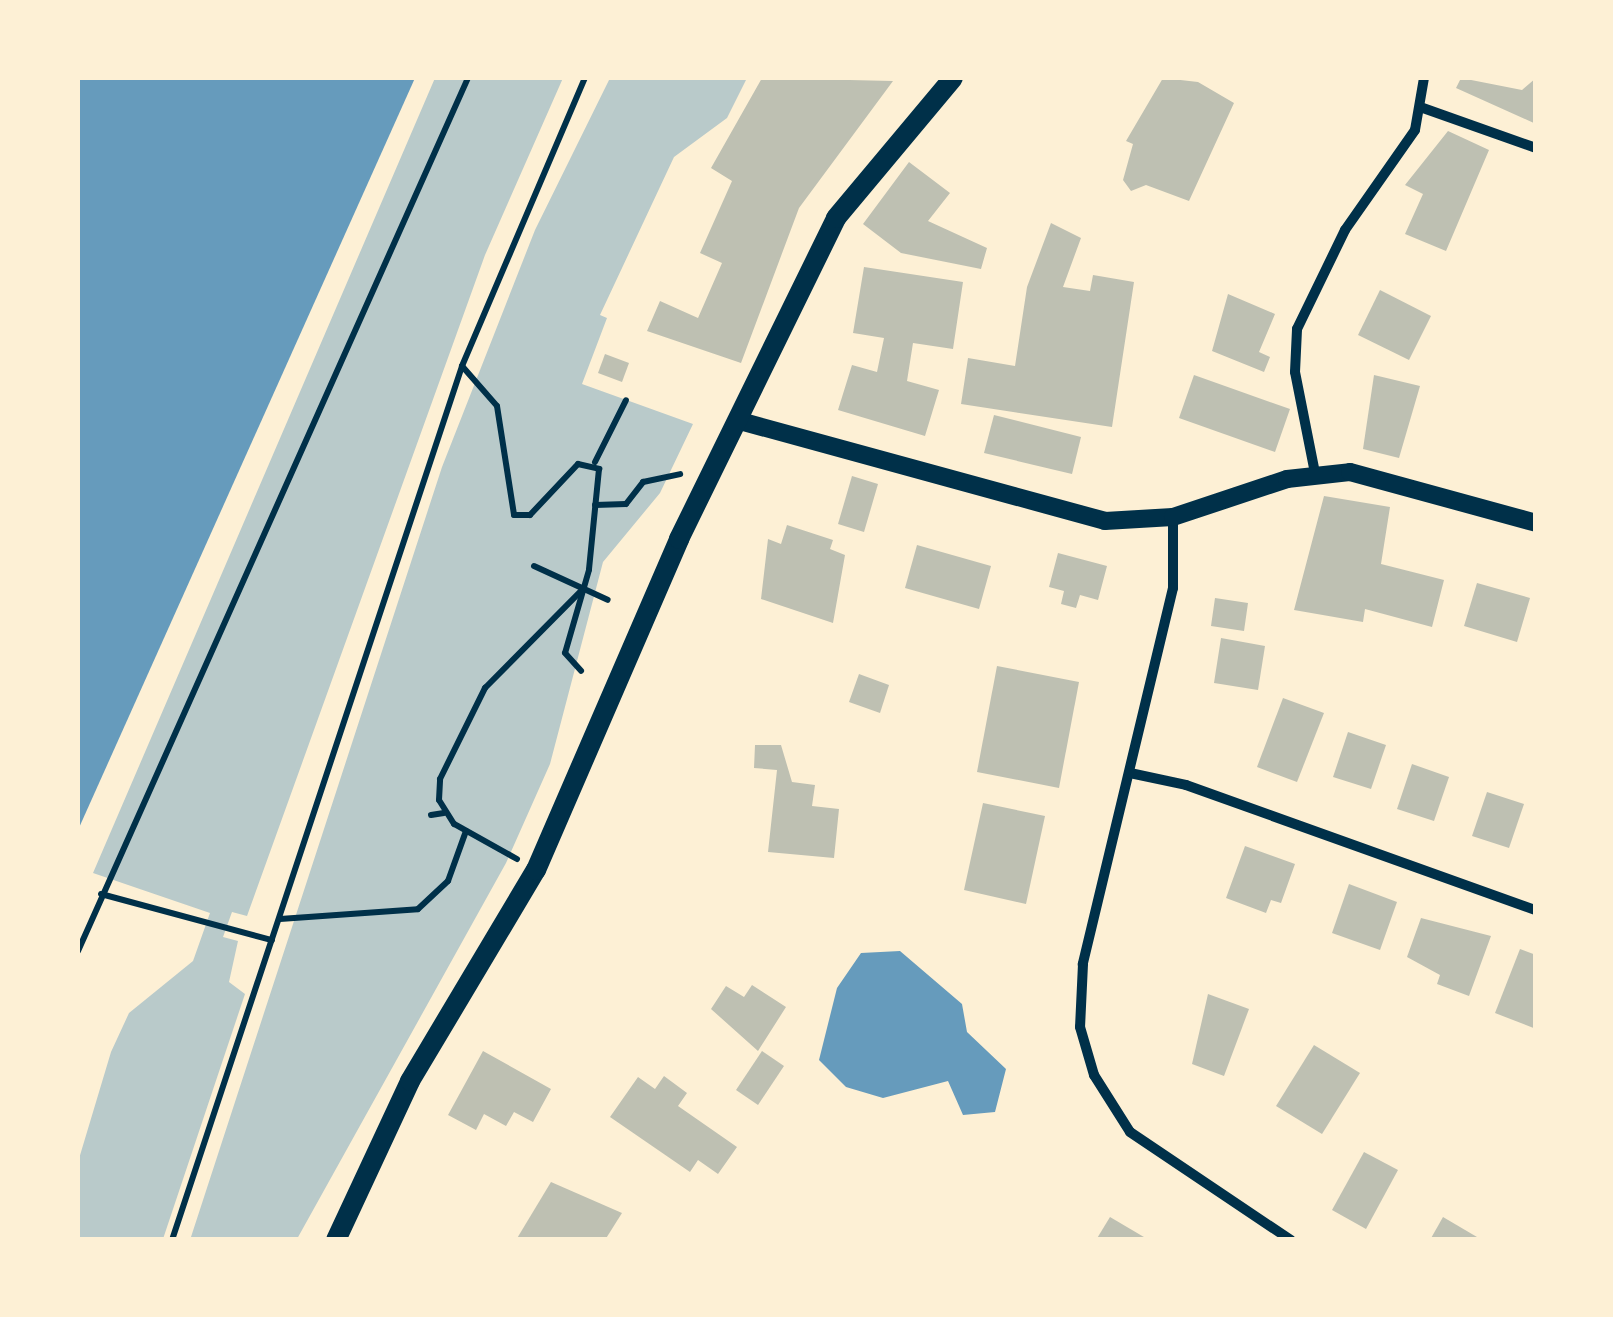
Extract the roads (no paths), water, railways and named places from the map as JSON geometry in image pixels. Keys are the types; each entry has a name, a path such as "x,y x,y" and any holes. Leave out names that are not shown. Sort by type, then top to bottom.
{"main road":[{"path":"336,1240 410,1081 536,870 836,218 954,78"}],"street":[{"path":"1315,473 1295,372 1297,329 1344,230 1423,108 1424,78"},
{"path":"1423,108 1536,148"},
{"path":"740,420 1075,515 1173,517 1315,473 1381,478 1536,523"},
{"path":"1173,517 1173,588 1083,964 1080,1027 1090,1064 1114,1113 1150,1152 1290,1240"},
{"path":"1130,773 1186,785 1536,910"}],"water":[{"path":"78,78 415,78 78,830"},
{"path":"900,951 962,1004 967,1032 1006,1069 995,1112 963,1115 948,1081 883,1098 846,1087 819,1060 837,988 861,953"}]}
